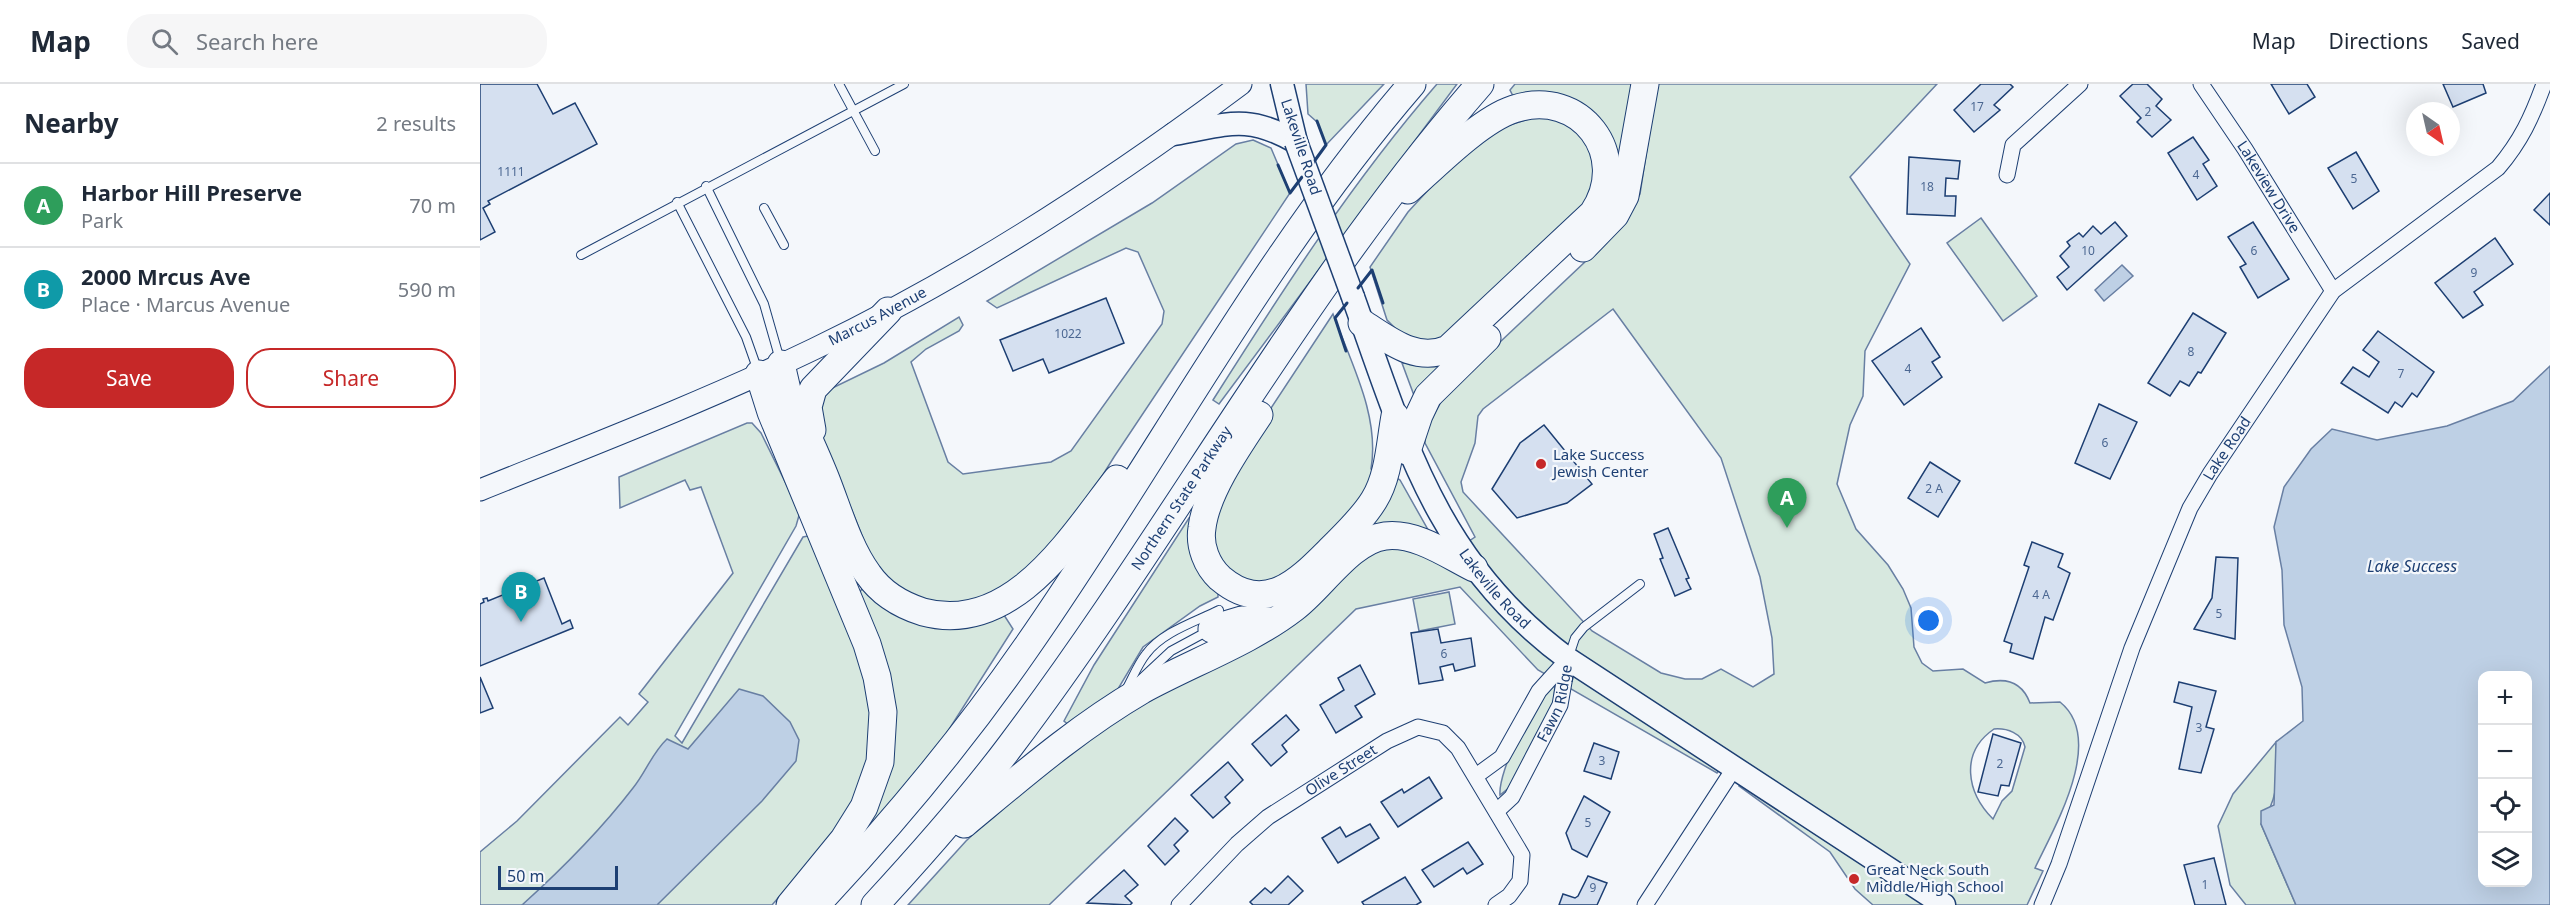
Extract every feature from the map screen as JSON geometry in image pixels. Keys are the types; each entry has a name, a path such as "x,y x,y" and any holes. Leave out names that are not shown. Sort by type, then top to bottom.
{"highway":[{"path":"816,905 929,777 1000,686 1050,614 1271,268 1356,152 1412,84"},
{"name":"Northern State Parkway","path":"874,905 974,792 1063,674 1358,235 1410,167 1480,84"},
{"path":"1407,451 1419,414 1436,388 1615,215 1629,184 1645,84"},
{"path":"1358,235 1461,144 1510,110 1542,104 1568,110 1587,125 1602,148 1607,164 1607,179 1593,213 1448,349 1432,354 1416,353 1399,346 1362,323"},
{"path":"1324,286 1289,367 1242,441 1206,512 1201,532 1203,550 1210,566 1222,579 1239,589 1258,594 1276,593 1299,581 1354,525 1376,498 1383,479 1395,416"},
{"path":"820,463 808,414 810,395 822,377 888,311"},
{"path":"770,369 787,390 820,463 858,560 879,587 901,604 939,615 970,613 990,607 1010,597 1042,571 1190,393"},
{"path":"770,369 776,423 872,659 883,712 880,762 864,807 844,840 790,905"},
{"path":"897,881 1045,756 1118,705 1273,622 1302,602 1360,547 1379,537 1396,535 1412,538 1474,568"},
{"path":"1222,579 1223,596 1216,620 1273,622"}],"main road":[{"name":"Marcus Avenue","path":"480,490 770,369 888,311 1072,202 1173,135 1241,84"},
{"name":"Lakeville Road","path":"1282,84 1296,142 1407,451 1441,518 1474,568 1516,616 1568,659 1944,905"},
{"path":"1173,135 1253,123 1276,130 1296,142"}],"street":[{"path":"2007,175 2013,146 2080,84"},
{"name":"Lakeview Drive","path":"2201,84 2245,149 2333,291"},
{"name":"Lake Road","path":"2042,905 2059,864 2132,648 2190,508 2333,291 2499,168 2523,137 2544,84"},
{"name":"Fawn Ridge","path":"1476,776 1502,757 1539,691 1568,659"},
{"name":"Fawn Ridge","path":"1498,810 1512,797 1560,705 1568,659"},
{"name":"Olive Street","path":"1179,905 1237,844 1268,817 1408,730 1426,727 1443,733 1458,748 1519,847 1523,873 1516,890 1496,905"},
{"path":"1645,905 1735,767"}],"lane":[{"path":"839,84 874,151"},
{"path":"581,255 706,186 904,84"},
{"path":"706,186 764,304 770,369"},
{"path":"677,202 746,337 770,369"},
{"path":"764,208 784,245"},
{"path":"1568,659 1575,638 1584,627 1640,585"},
{"path":"1118,705 1159,660 1216,620"},
{"path":"1118,705 1145,655 1153,647 1173,633 1216,620"}],"shaded area":[{"path":"1306,84 1384,84 1326,145 1317,122 1308,114"},
{"path":"1437,84 1457,84 1219,404 1213,400 1347,198"},
{"path":"1515,84 1639,84 1625,178 1603,126 1515,100 1510,90"},
{"path":"1657,84 1937,84 1850,177 1910,264 1865,351 1863,396 1850,425 1837,484 1856,529 1888,565 1903,589 1911,608 1914,647 1922,663 1933,671 1963,669 1985,683 2006,681 2012,683 2023,690 2030,703 2060,702 2073,718 2078,738 2078,760 2064,807 2035,868 2043,871 2027,905 1873,905 1855,889 1830,852 1739,786 1745,776 1724,762 1717,773 1538,670 1460,587 1356,609 1049,905 908,905 966,841 1017,793 1124,714 1273,636 1309,613 1358,563 1380,548 1406,546 1439,561 1475,537 1425,443 1426,429 1446,393 1622,227 1640,194","holes":["1613,309 1721,458 1760,577 1772,638 1774,674 1753,687 1721,669 1702,679 1685,679 1661,673 1592,631 1463,492 1461,482 1475,443 1478,416 1483,409","1994,729 2013,732 2021,738 2025,747 2012,791 2002,801 1993,819 1977,797 1973,785 1971,761 1975,750"]},
{"path":"1548,113 1573,123 1593,144 1597,173 1587,208 1435,348 1398,331 1387,320 1370,267 1408,212 1453,163 1503,127"},
{"path":"1253,140 1271,148 1290,193 1114,457 1066,534 1014,582 983,603 939,608 900,594 874,565 816,422 824,392 884,363 959,317 963,325 959,331 926,349 911,362 948,462 963,474 1051,462 1071,451 1162,324 1164,311 1138,252 1126,248 997,308 987,301 1152,203 1236,144"},
{"path":"1981,218 2037,296 2003,321 1947,243"},
{"path":"1333,314 1368,410 1373,449 1371,469 1378,475 1361,507 1279,586 1238,580 1211,546 1213,519 1254,434"},
{"path":"1449,360 1415,398 1402,363 1431,366"},
{"path":"747,423 752,423 761,433 800,512 796,526 675,736 682,743 803,537 813,535 868,666 877,727 853,812 772,905 480,905 480,852 517,821 620,717 628,725 648,702 639,694 733,573 701,487 690,490 685,480 620,508 619,477"},
{"path":"1395,477 1400,480 1431,535 1371,534 1372,522"},
{"path":"1189,518 1197,523 1218,590 1218,597 1200,606 1143,647 1112,699 1070,726 1064,721 1094,665"},
{"path":"863,587 989,621 1004,615 1013,629 934,753 876,822 870,818 886,780 858,595"},
{"path":"1449,592 1455,624 1419,631 1413,599"},
{"path":"1555,685 1553,708 1510,787 1500,795 1505,769 1519,736 1537,705"},
{"path":"2276,742 2275,794 2261,824 2296,905 2246,905 2230,885 2218,826 2233,794"}],"water":[{"path":"2122,265 2133,276 2104,301 2095,290"},
{"name":"Lake Success","path":"2550,366 2550,905 2296,905 2261,824 2261,811 2274,805 2276,742 2303,721 2302,687 2284,625 2282,570 2274,527 2284,487 2311,449 2332,429 2377,440 2447,426 2513,401"},
{"path":"739,689 763,696 790,722 799,740 796,761 762,801 657,905 522,905 594,834 638,782 657,750 667,739 688,749"}],"building":[{"path":"480,84 537,84 553,114 575,103 597,144 488,201 490,204 483,208 495,232 480,240"},
{"path":"1981,84 2010,84 2013,87 1994,105 2000,110 1974,132 1954,110"},
{"path":"2133,84 2147,84 2162,99 2156,106 2171,120 2152,137 2137,122 2141,118 2120,96"},
{"path":"2271,84 2307,84 2315,97 2289,114"},
{"path":"2443,84 2483,84 2486,93 2460,104 2460,102 2451,102"},
{"path":"2193,137 2209,160 2203,164 2217,186 2197,200 2168,153"},
{"path":"2356,152 2379,191 2353,209 2328,168"},
{"path":"1909,157 1960,161 1958,179 1946,178 1945,196 1956,196 1955,216 1907,214"},
{"path":"2550,193 2550,225 2534,210"},
{"path":"2115,222 2127,236 2067,290 2057,277 2069,267 2060,256 2070,246 2067,242 2079,233 2083,237 2093,226 2101,234"},
{"path":"2253,222 2289,279 2258,298 2240,267 2246,264 2228,237"},
{"path":"2495,238 2513,264 2474,292 2483,305 2463,318 2435,283"},
{"path":"1106,298 1124,343 1049,373 1043,359 1013,371 1000,340"},
{"path":"2193,313 2226,333 2201,373 2198,372 2189,386 2180,381 2170,396 2148,383"},
{"path":"1921,328 1940,357 1932,362 1942,377 1904,405 1872,361"},
{"path":"2378,331 2434,372 2417,397 2412,393 2402,407 2395,402 2388,413 2341,383 2353,367 2369,377 2379,362 2363,350"},
{"path":"2099,404 2137,422 2110,479 2075,463"},
{"name":"Lake Success Jewish Center","path":"1544,425 1592,484 1567,503 1517,518 1492,489 1520,443"},
{"path":"1930,462 1960,481 1938,517 1908,498"},
{"path":"1668,528 1689,578 1686,579 1691,589 1675,596 1660,559 1663,558 1654,534"},
{"path":"2032,542 2063,554 2058,567 2070,573 2053,620 2045,617 2033,659 2010,652 2012,644 2004,641 2029,567 2024,565"},
{"path":"2216,557 2238,558 2235,639 2194,629 2212,598"},
{"path":"544,578 562,624 570,620 573,628 480,666 480,604 484,602 483,599 487,598 488,601"},
{"path":"1438,629 1441,643 1471,638 1475,666 1455,671 1453,664 1440,667 1443,680 1419,684 1411,633"},
{"path":"1360,665 1375,694 1355,706 1362,717 1336,733 1320,705 1344,690 1338,678"},
{"path":"480,677 493,708 480,713"},
{"path":"2179,682 2216,691 2206,727 2214,729 2201,773 2179,769 2192,707 2174,702"},
{"path":"1286,715 1299,730 1282,745 1287,752 1271,766 1252,744"},
{"path":"1993,734 2021,743 2009,786 2001,785 1998,796 1978,792"},
{"path":"1594,743 1619,752 1611,779 1584,771"},
{"path":"1228,762 1243,780 1225,797 1230,803 1213,818 1191,795"},
{"path":"1429,777 1442,798 1398,827 1381,802 1402,789 1404,793"},
{"path":"1584,796 1610,812 1587,857 1572,849 1566,833"},
{"path":"1175,818 1188,831 1174,845 1179,851 1165,865 1148,846"},
{"path":"1370,824 1379,838 1338,863 1322,838 1340,827 1346,837"},
{"path":"1468,842 1483,864 1467,874 1463,868 1434,887 1422,870"},
{"path":"2214,858 2226,905 2195,905 2184,865"},
{"path":"1124,870 1138,885 1125,896 1132,903 1130,905 1087,903"},
{"path":"1288,876 1303,891 1288,905 1253,905 1250,902 1265,888 1271,893"},
{"path":"1588,876 1607,883 1597,905 1559,905 1563,894 1575,898 1578,896"},
{"path":"1405,877 1421,902 1416,905 1364,905 1362,902"}],"wall":[{"path":"1313,163 1326,145 1317,121"},
{"path":"1278,165 1290,193 1302,177"},
{"path":"1358,288 1372,270 1383,303"},
{"path":"1346,351 1335,318 1347,303"}],"place":[{"name":"Lake Success Jewish Center","path":"1541,464"},
{"name":"Harbor Hill Preserve","path":"1787,528"},
{"name":"2000 Mrcus Ave","path":"521,622"},
{"name":"Great Neck South Middle/High School","path":"1854,879"}]}
